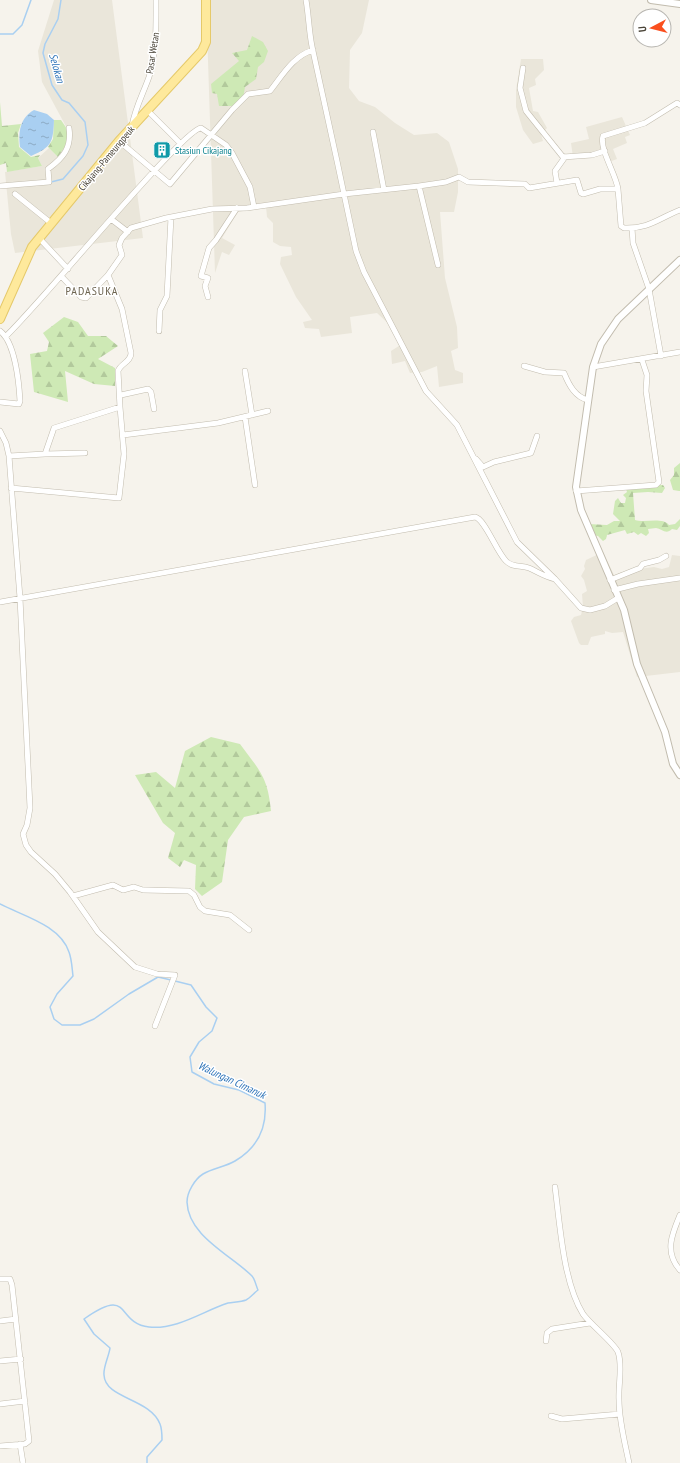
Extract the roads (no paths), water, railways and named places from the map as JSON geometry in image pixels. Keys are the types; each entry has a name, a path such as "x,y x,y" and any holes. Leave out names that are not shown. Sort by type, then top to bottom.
{"main road":[{"name":"Cikajang-Pameungpeuk","path":"0,318 25,258 39,238 119,141 198,56 204,46 206,38 206,0"}],"street":[{"name":"Pasar Wetan","path":"132,127 134,112 152,64 156,36 156,0"},
{"path":"306,0 313,50 356,251 364,272 426,391 457,425 517,542 555,579 581,608 585,610 605,606 618,598"},
{"path":"651,0 680,4"},
{"path":"119,141 170,184 232,110 248,94 270,91 280,77 301,55 313,50"},
{"path":"524,68 520,88 526,111 532,116 546,137 565,157"},
{"path":"680,105 677,104 645,123 602,136 605,152 615,174 622,227 632,228 645,226 680,210"},
{"path":"147,110 180,143"},
{"path":"0,186 49,182 48,169 58,162 69,146 69,128"},
{"path":"6,336 62,277 111,219 180,143 199,128 226,145 232,153 250,187 254,206"},
{"path":"373,132 384,190"},
{"path":"557,183 554,171 565,157 592,155 605,152"},
{"path":"62,277 81,297 86,298 108,275 122,255 119,245 133,227 171,217 212,209 237,208 419,186 446,182 459,177 468,182 525,184 529,188 577,180 581,193 583,194 600,189 618,189"},
{"path":"419,186 438,265"},
{"path":"15,194 51,223"},
{"path":"208,297 205,286 208,278 202,277 201,275 208,250 237,208"},
{"path":"159,331 160,310 166,296 171,217"},
{"path":"111,219 128,232"},
{"path":"632,228 633,243 649,289 661,356"},
{"path":"39,238 68,269"},
{"path":"680,260 613,326 601,344 593,367 576,491 581,510 614,590 624,610 637,664 666,732 673,764 680,775"},
{"path":"11,488 119,498 124,454 120,407 121,395 119,368 129,359 131,353 122,309 108,275"},
{"path":"0,331 6,336 16,366 20,401 19,404 0,402"},
{"path":"593,367 642,360 680,352"},
{"path":"576,491 656,485 659,482 646,391 647,375 642,360"},
{"path":"524,366 545,372 564,373 568,384 580,398 588,400"},
{"path":"245,371 252,415"},
{"path":"121,395 148,389 151,392 154,409"},
{"path":"45,454 54,428 120,407"},
{"path":"123,435 213,423 268,411"},
{"path":"245,417 255,485"},
{"path":"0,431 6,443 8,456 20,598 30,808 27,825 24,831 24,839 31,852 55,874 73,896 98,932 135,967 157,974 175,975 155,1026"},
{"path":"472,455 483,467 494,462 531,453 537,436"},
{"path":"8,456 85,453"},
{"path":"0,602 475,516 483,522 496,548 507,561 516,567 529,568 547,578 555,579"},
{"path":"610,580 640,568 643,564 659,560 666,556"},
{"path":"614,590 638,584 680,578"},
{"path":"73,896 113,885 123,890 134,887 143,890 189,891 192,892 200,907 205,911 230,915 249,930"},
{"path":"555,1187 561,1231 572,1289 583,1314 590,1323 616,1348 618,1353 620,1379 618,1401 629,1463"},
{"path":"680,1215 670,1244 675,1263 680,1270"},
{"path":"0,1279 10,1279 11,1281 21,1359 29,1441 28,1443 0,1446"},
{"path":"0,1321 16,1319"},
{"path":"546,1341 547,1333 552,1329 590,1323"},
{"path":"0,1361 21,1359"},
{"path":"0,1404 25,1401"},
{"path":"551,1416 562,1419 620,1414"},
{"path":"20,1444 23,1463"}],"water":[{"path":"34,110 47,114 54,120 54,127 50,143 43,150 31,156 20,147 19,136 23,121 29,113"}],"waterway":[{"path":"0,34 13,34 22,25 31,0"},
{"name":"Selokan","path":"51,182 63,179 83,156 88,145 85,122 69,103 62,100 52,85 43,53 45,44 58,19 61,0"},
{"name":"Walungan Cimanuk","path":"0,904 40,922 49,928 58,935 69,952 73,976 57,994 50,1007 54,1019 62,1025 80,1025 94,1019 129,994 158,977 171,980"},
{"name":"Walungan Cimanuk","path":"147,1463 147,1457 162,1440 162,1430 160,1424 155,1415 138,1403 112,1389 106,1383 104,1372 110,1348 94,1334 84,1319 99,1309 110,1305 117,1306 122,1309 138,1324 149,1327 170,1326 219,1306 246,1300 258,1290 252,1276 202,1235 189,1214 187,1198 194,1182 200,1176 235,1161 243,1156 255,1144 264,1121 265,1103 239,1090 214,1084 192,1072 190,1057 199,1042 212,1031 217,1018 206,1007 191,985 175,981"}],"place":[{"name":"Stasiun Cikajang","path":"162,150"}],"district":[{"name":"PADASUKA","path":"92,291"}]}
